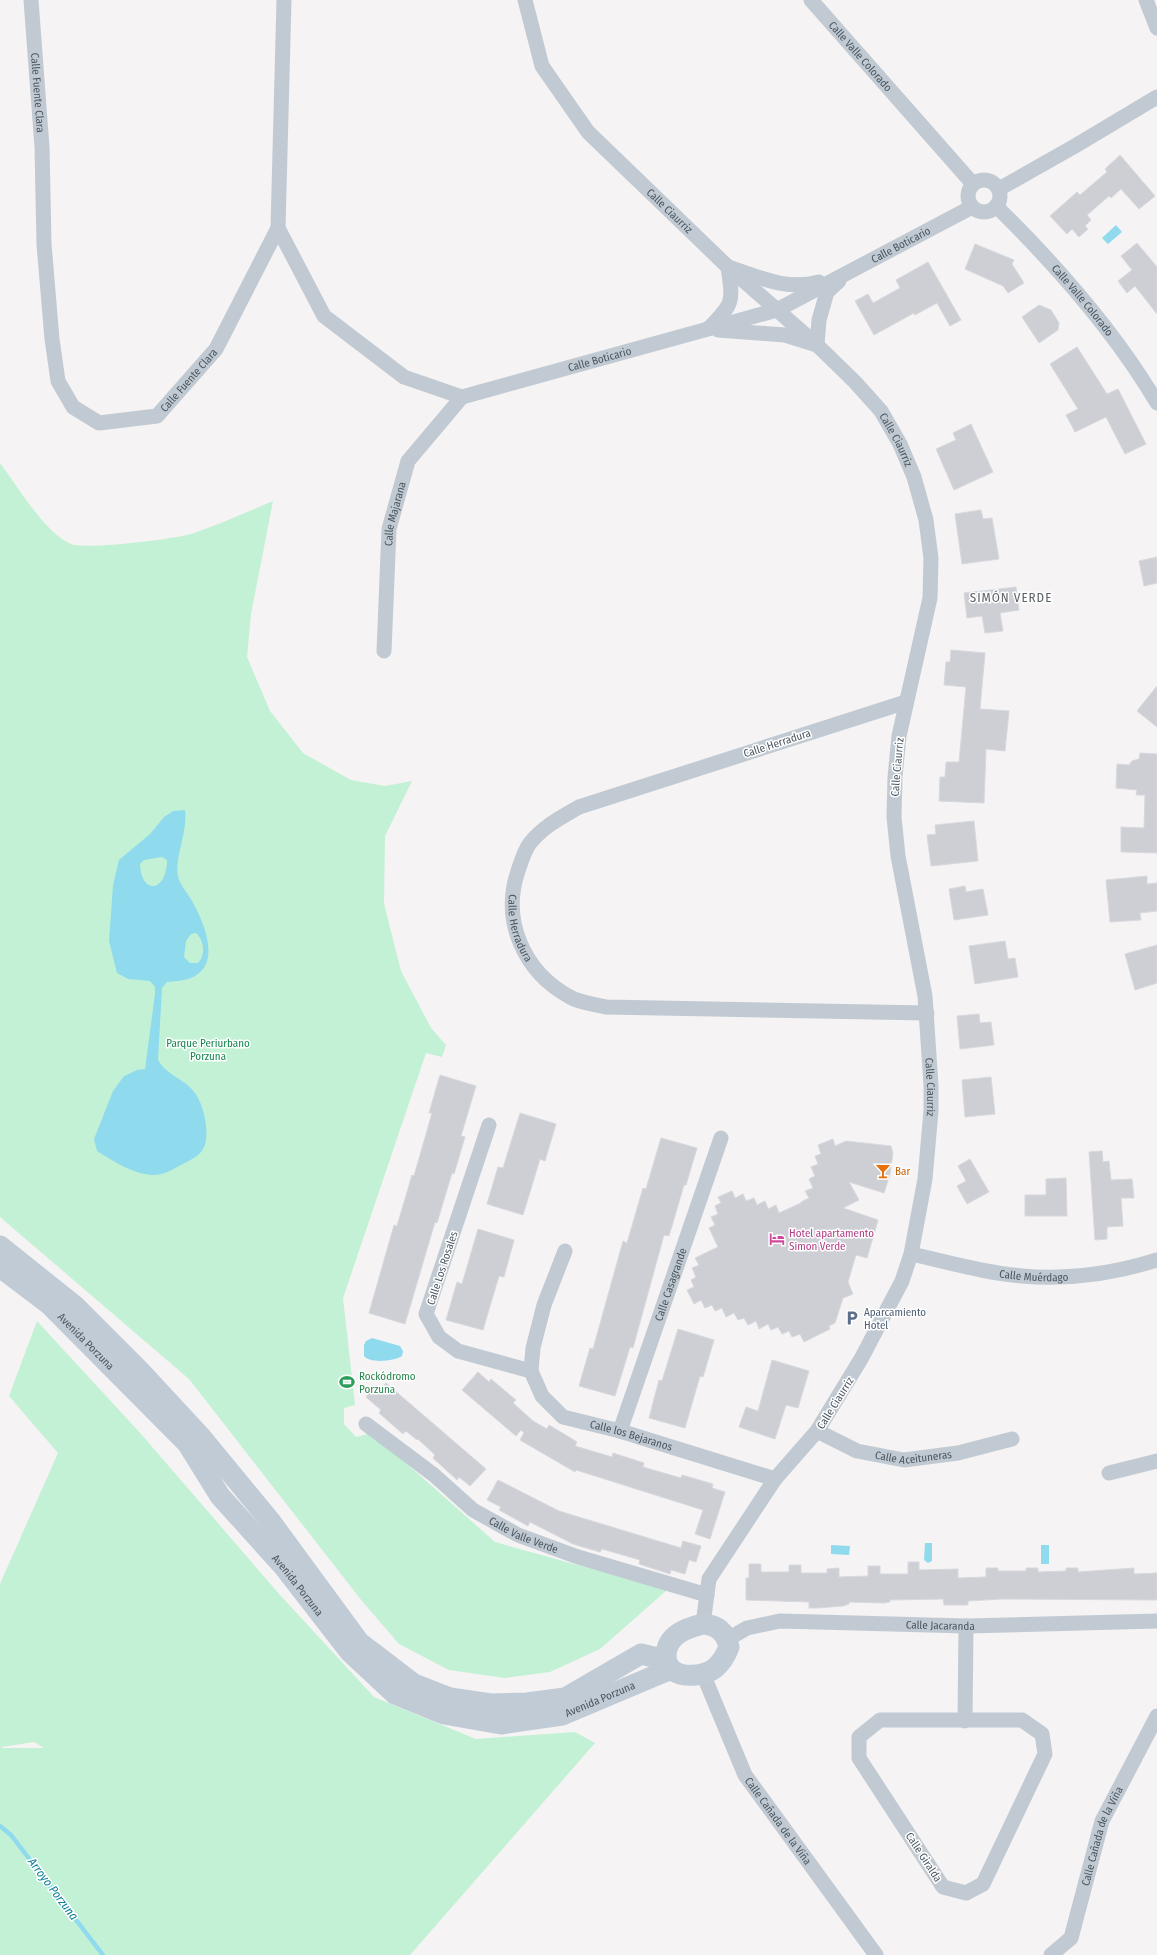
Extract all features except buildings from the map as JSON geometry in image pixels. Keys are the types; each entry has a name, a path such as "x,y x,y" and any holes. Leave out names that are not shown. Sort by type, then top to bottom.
{"street":[{"name":"Calle Fuente Clara","path":"31,0 42,147 44,244 52,339 58,381 73,407 100,423 157,416 216,349 278,228 284,0"},
{"name":"Calle Ciaurriz","path":"525,0 542,66 588,132 728,267 817,345 881,411 900,444 912,471 926,520 931,558 930,598 899,736 895,777 894,817 898,856 922,974 927,1013 931,1111 925,1179 912,1254 902,1281 861,1359 817,1431 775,1478 709,1580 703,1624"},
{"name":"Calle Valle Colorado","path":"812,0 973,184"},
{"path":"1146,0 1157,28"},
{"path":"999,189 1157,97"},
{"path":"987,180 992,182 999,189 1000,198 992,210 982,212 972,207 969,203 968,193 973,184 978,181 987,180"},
{"name":"Calle Valle Colorado","path":"996,206 1080,296 1136,368 1157,403"},
{"name":"Calle Boticario","path":"462,398 777,310 972,207"},
{"path":"278,228 324,316 404,377 462,398"},
{"path":"707,330 726,310 732,295 728,267 779,284 805,286 845,275"},
{"path":"707,330 785,335 817,345 819,320 827,292 845,275"},
{"name":"Calle Majarana","path":"384,651 389,529 408,461 462,398"},
{"name":"Calle Herradura","path":"906,702 579,808 552,822 530,844 514,882 511,908 516,936 528,958 544,978 571,998 606,1007 927,1013"},
{"name":"Calle Los Rosales","path":"489,1125 426,1314 439,1337 458,1351 531,1371"},
{"name":"Calle Casagrande","path":"620,1431 721,1138"},
{"name":"Avenida Porzuna","path":"0,1246 74,1306 139,1370 201,1437 271,1522 359,1642 414,1684 450,1698 491,1704 527,1703 565,1698 641,1654 669,1664"},
{"name":"Calle los Bejaranos","path":"565,1251 544,1304 533,1348 531,1371 542,1396 563,1417 620,1431 775,1478"},
{"name":"Calle Muérdago","path":"912,1254 1021,1276 1051,1277 1100,1274 1157,1260"},
{"name":"Avenida Porzuna","path":"0,1267 50,1305 187,1442 220,1496 284,1567 350,1652 395,1694 444,1714 501,1724 562,1715 669,1664"},
{"name":"Calle Valle Verde","path":"366,1424 434,1475 473,1510 518,1535 578,1557 707,1595"},
{"name":"Calle Aceituneras","path":"817,1431 857,1451 904,1460 958,1453 1012,1439"},
{"path":"1109,1473 1157,1462"},
{"name":"Calle Jacaranda","path":"728,1639 746,1628 780,1621 966,1626 1157,1621"},
{"path":"703,1624 712,1625 719,1629 728,1639 729,1647 726,1656 715,1668 703,1674 680,1674 669,1664 667,1647 675,1635 689,1628 703,1624"},
{"path":"965,1721 966,1626"},
{"name":"Calle Cañada de la Viña","path":"703,1674 745,1774 876,1955"},
{"name":"Calle Cañada de la Viña","path":"1051,1955 1071,1938 1102,1821 1157,1716"},
{"name":"Calle Giralda","path":"880,1720 965,1721 1022,1720 1042,1734 1045,1754 983,1884 966,1893 943,1887 859,1758 859,1738 880,1720"}],"green space":[{"name":"Parque Periurbano Porzuna","path":"0,463 41,519 51,530 71,544 93,546 111,545 185,535 214,526 273,501 251,614 247,657 270,711 303,753 351,780 385,786 412,781 385,836 384,904 401,971 431,1028 446,1045 442,1057 426,1053 343,1298 355,1405 344,1408 344,1424 356,1437 372,1433 495,1542 667,1590 600,1649 550,1672 505,1678 449,1670 399,1644 362,1601 189,1379 0,1217"},
{"path":"37,1321 141,1434 280,1595 374,1697 476,1739 575,1732 595,1743 410,1955 0,1955 0,1584 58,1453 9,1396","holes":["34,1742 44,1748 2,1748 2,1747"]}],"water":[{"path":"1116,225 1122,232 1108,244 1102,238"},
{"path":"185,810 185,827 178,861 178,876 202,922 206,933 208,956 205,965 199,973 188,979 167,982 162,988 158,1060 168,1071 191,1088 196,1094 204,1112 206,1139 203,1149 196,1157 167,1172 153,1175 139,1173 109,1159 97,1151 94,1139 113,1091 124,1076 137,1070 145,1069 155,994 155,987 150,981 128,979 117,973 109,941 113,885 119,860 150,834 164,817 173,811","holes":["162,857 167,860 166,871 163,879 159,884 154,886 149,885 141,874 140,864 144,860","196,933 201,940 203,952 201,960 198,963 190,963 184,957 186,941 191,934"]},
{"path":"372,1338 400,1346 403,1351 402,1356 383,1361 367,1359 364,1356 364,1345 366,1341"},
{"path":"925,1543 932,1543 932,1561 928,1563 924,1560"},
{"path":"831,1545 850,1546 849,1555 831,1554"},
{"path":"1041,1545 1049,1545 1049,1564 1041,1564"}],"waterway":[{"name":"Arroyo Porzuna","path":"0,1826 11,1835 103,1955"}],"place":[{"name":"Bar","path":"883,1171"},
{"name":"Hotel apartamento Simon Verde","path":"777,1239"},
{"name":"Aparcamiento Hotel","path":"852,1318"},
{"name":"Rockódromo Porzuna","path":"347,1382"}],"district":[{"name":"SIMÓN VERDE","path":"1011,597"}]}
